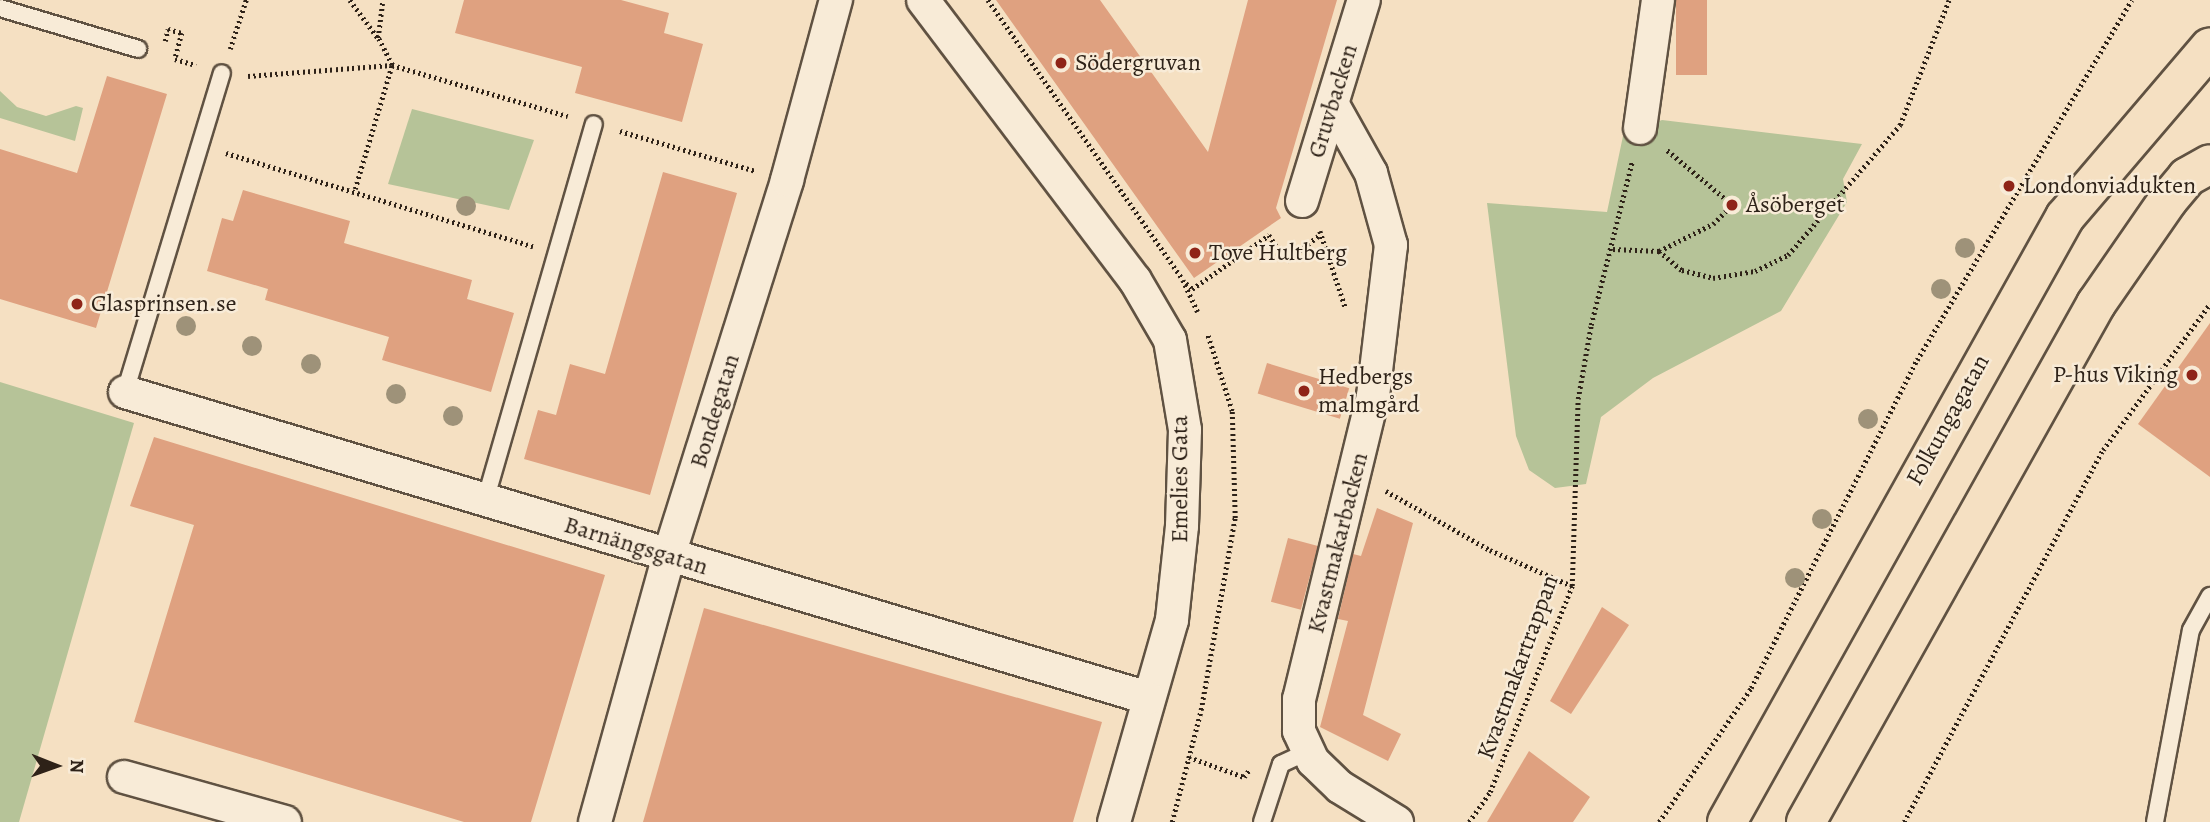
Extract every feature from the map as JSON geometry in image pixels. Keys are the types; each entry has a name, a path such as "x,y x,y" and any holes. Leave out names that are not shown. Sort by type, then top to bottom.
{"main road":[{"name":"Folkungagatan","path":"1727,822 2065,217 2210,47"},
{"path":"1806,822 2096,304 2202,164"}],"street":[{"name":"Bondegatan","path":"594,822 669,555 787,180 836,0"},
{"name":"Emelies Gata","path":"923,0 1135,280 1170,340 1185,430 1182,527 1172,620 1114,822"},
{"name":"Gruvbacken","path":"1301,201 1364,0"},
{"path":"1640,128 1658,0"},
{"name":"Kvastmakarbacken","path":"1333,105 1371,173 1391,245 1379,360 1355,474 1299,699 1299,731 1308,751 1340,787 1397,822"},
{"name":"Barnängsgatan","path":"125,392 1148,698"},
{"path":"124,777 285,822"}],"lane":[{"path":"0,8 138,49"},
{"path":"125,392 222,74"},
{"path":"485,501 554,253 594,124"},
{"path":"2155,822 2191,630 2210,596"},
{"path":"1262,822 1281,764 1308,751"}],"path":[{"path":"246,0 222,74 235,77 392,65 787,180"},
{"path":"349,0 378,38 392,65 355,189"},
{"path":"378,38 383,0"},
{"path":"988,0 1183,280 1192,289 1269,235 1286,261 1321,234 1327,249"},
{"path":"1659,251 1682,270 1713,278 1755,271 1788,255 1900,125 1949,0"},
{"path":"1659,822 1751,688 1917,360 2132,0"},
{"path":"138,49 160,56 168,29 183,33 175,59 198,66"},
{"path":"1640,128 1732,205 1713,224 1659,251 1614,249 1640,128"},
{"path":"202,146 355,189 554,253"},
{"name":"Kvastmakartrappan","path":"1469,822 1490,792 1572,586 1578,399 1591,325 1614,249"},
{"path":"1904,822 2103,450 2210,304"},
{"path":"1355,474 1490,550 1572,586"},
{"path":"1189,757 1244,776 1250,767"}],"green space":[{"path":"0,91 17,107 46,116 76,106 83,108 75,141 0,118"},
{"path":"412,109 534,140 509,210 388,184"},
{"path":"1662,120 1862,144 1843,179 1847,202 1781,311 1653,378 1601,417 1586,484 1555,488 1529,470 1516,436 1487,203 1607,212 1623,136"},
{"path":"0,382 134,423 19,822 0,822"}],"building":[{"path":"464,0 621,0 669,13 664,33 703,44 682,122 575,93 582,67 455,33"},
{"path":"996,0 1100,0 1208,152 1248,0 1337,0 1276,208 1281,218 1194,278"},
{"path":"1676,0 1707,0 1707,75 1676,75"},
{"path":"107,76 167,94 96,328 0,299 0,149 77,173"},
{"path":"663,172 737,193 650,495 524,459 538,410 556,415 570,364 605,374"},
{"path":"243,190 350,221 344,243 472,280 467,299 514,313 491,392 382,360 389,337 265,300 268,289 207,271 222,218 233,221"},
{"name":"P-hus Viking","path":"2210,323 2210,477 2138,424"},
{"name":"Hedbergs malmgård","path":"1267,363 1349,388 1340,419 1258,394"},
{"path":"154,437 605,575 531,822 464,822 134,722 194,525 130,506"},
{"path":"1377,508 1413,523 1363,715 1401,734 1388,761 1320,727 1348,621 1338,619 1353,554 1361,556"},
{"path":"1288,538 1318,546 1301,610 1271,602"},
{"path":"1602,607 1629,625 1571,714 1550,701"},
{"path":"704,608 1102,722 1073,822 643,822"},
{"path":"1529,751 1590,797 1573,822 1487,822"}],"place":[{"name":"Södergruvan","path":"1061,63"},
{"name":"Londonviadukten","path":"2009,186"},
{"name":"Åsöberget","path":"1732,205"},
{"name":"Tove Hultberg","path":"1195,253"},
{"name":"Glasprinsen.se","path":"77,304"},
{"name":"P-hus Viking","path":"2192,375"},
{"name":"Hedbergs malmgård","path":"1304,391"}]}
